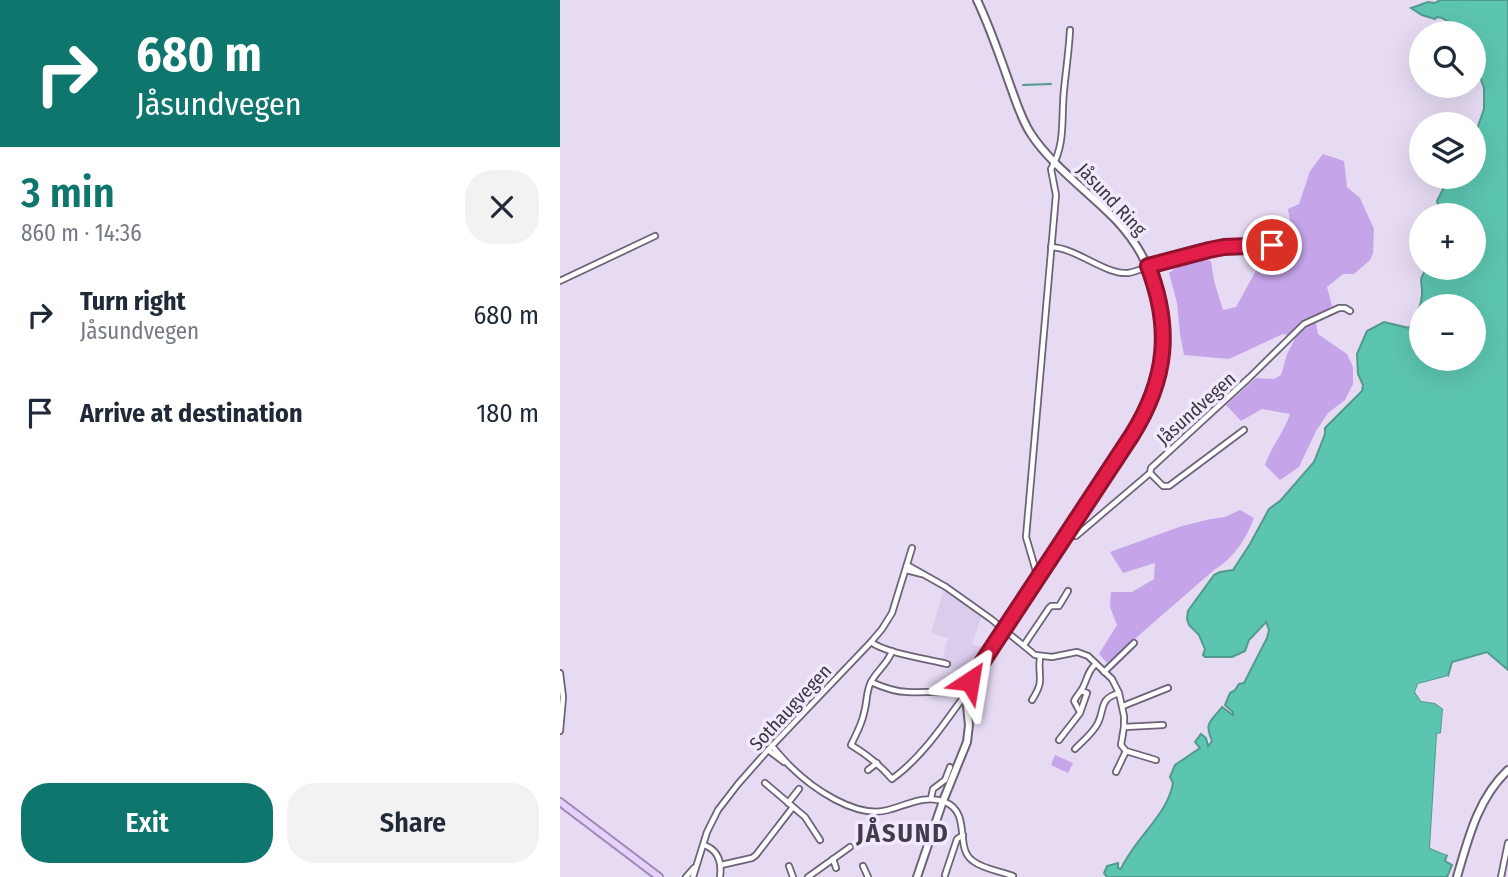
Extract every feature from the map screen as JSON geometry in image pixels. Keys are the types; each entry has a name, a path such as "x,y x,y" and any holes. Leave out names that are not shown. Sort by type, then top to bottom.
{"main road":[{"name":"Jåsund Ring","path":"917,877 967,739 969,725 966,699 970,681 1136,427 1155,388 1162,358 1163,322 1158,295 1148,266 1121,226 1031,134 1021,115 977,0"},
{"path":"1457,877 1479,809 1490,790 1508,769"},
{"path":"560,802 659,877"},
{"path":"644,867 650,877"}],"street":[{"path":"1039,575 1026,537 1056,195 1051,169 1061,146 1070,30"},
{"path":"560,281 655,236"},
{"path":"1051,247 1060,248 1120,272 1129,272 1224,247 1272,245"},
{"name":"Jåsundvegen","path":"1067,533 1076,536 1150,472 1151,468 1304,324 1339,308 1350,312"},
{"path":"1150,472 1163,486 1169,486 1244,430"},
{"name":"Sothaugvegen","path":"693,877 707,832 718,810 770,748 882,629 892,612 912,548"},
{"path":"906,567 946,587 1004,629 1033,654 1040,657 1084,653 1112,679 1119,692 1124,727 1121,745 1126,751 1156,760"},
{"path":"1024,645 1049,608 1059,606 1068,591"},
{"path":"871,642 892,651 947,664"},
{"path":"1104,672 1134,643"},
{"path":"892,651 871,682 865,711 851,745 877,763 892,779 921,751 962,699 966,699"},
{"path":"1032,700 1041,683 1040,657"},
{"path":"1080,713 1074,701 1075,697 1084,687 1090,669 1096,664"},
{"path":"560,673 563,697 560,731"},
{"path":"871,682 902,692 949,691 959,694"},
{"path":"1123,706 1168,688"},
{"path":"1059,740 1080,713 1087,693 1081,691"},
{"path":"1075,749 1096,725 1105,700 1119,692"},
{"path":"1124,727 1163,725"},
{"path":"770,748 817,788 863,811 886,811 930,798 951,805 958,814 966,853 971,860 1013,876"},
{"path":"1116,772 1126,751"},
{"path":"869,770 877,763"},
{"path":"930,798 933,789 945,780 950,767"},
{"path":"765,783 805,817 820,841"},
{"path":"702,852 712,855 720,862 752,858 791,805 799,789"},
{"path":"945,875 957,839 963,835"},
{"path":"1501,877 1508,843"},
{"path":"704,845 715,851 720,862 720,877"},
{"path":"808,877 850,847"},
{"path":"833,859 836,868"},
{"name":"Sothaugvegen","path":"686,877 696,865"},
{"path":"789,866 793,877"},
{"path":"863,866 867,877"}],"shaded area":[{"path":"1508,0 1508,670 1487,652 1452,662 1448,676 1418,684 1415,692 1421,701 1435,703 1443,709 1441,733 1437,734 1430,848 1447,855 1445,861 1452,865 1447,877 1107,877 1104,873 1107,866 1118,863 1118,868 1121,869 1165,806 1173,783 1170,777 1175,765 1200,748 1195,742 1201,734 1206,738 1208,746 1212,741 1208,726 1222,707 1233,715 1225,705 1230,693 1244,683 1267,638 1269,630 1266,622 1249,640 1245,651 1232,657 1205,657 1205,649 1199,635 1189,625 1188,611 1214,575 1233,570 1269,509 1281,500 1314,462 1325,428 1362,391 1357,354 1367,331 1384,322 1409,328 1409,371 1486,371 1486,294 1422,294 1421,280 1486,280 1486,203 1437,201 1443,189 1486,189 1486,112 1483,112 1486,98 1486,21 1435,19 1411,8 1428,2"},
{"path":"1323,154 1344,161 1347,187 1360,198 1374,229 1373,253 1370,260 1354,274 1343,274 1327,287 1332,306 1315,318 1318,334 1347,354 1353,367 1353,384 1345,400 1328,413 1316,431 1299,467 1280,480 1265,465 1290,414 1262,409 1241,421 1226,405 1256,378 1274,379 1281,375 1287,354 1296,337 1283,334 1229,359 1184,355 1177,303 1169,273 1189,263 1211,261 1223,310 1236,307 1264,256 1290,265 1299,249 1292,234 1288,209 1299,204 1310,171"},
{"path":"1240,510 1254,518 1243,541 1228,560 1107,663 1099,654 1117,625 1110,607 1111,592 1132,592 1154,579 1155,563 1123,573 1110,552 1182,526 1225,517"},
{"path":"944,588 982,615 972,644 986,649 967,677 942,660 948,638 931,633"},
{"path":"1055,755 1073,763 1068,773 1051,765"}],"pier":[{"path":"1448,676 1449,680 1420,687 1418,692 1423,698 1436,700 1447,708 1444,734 1440,737 1434,846 1448,851 1447,855 1430,848 1437,734 1441,733 1443,709 1435,703 1421,701 1415,692 1418,684"}],"waterway":[{"path":"1023,85 1051,84"}],"district":[{"name":"JÅSUND","path":"903,833"}],"route":[{"path":"970,681 1132,435 1152,396 1160,372 1163,322 1158,295 1148,266 1224,247 1272,245"}]}
